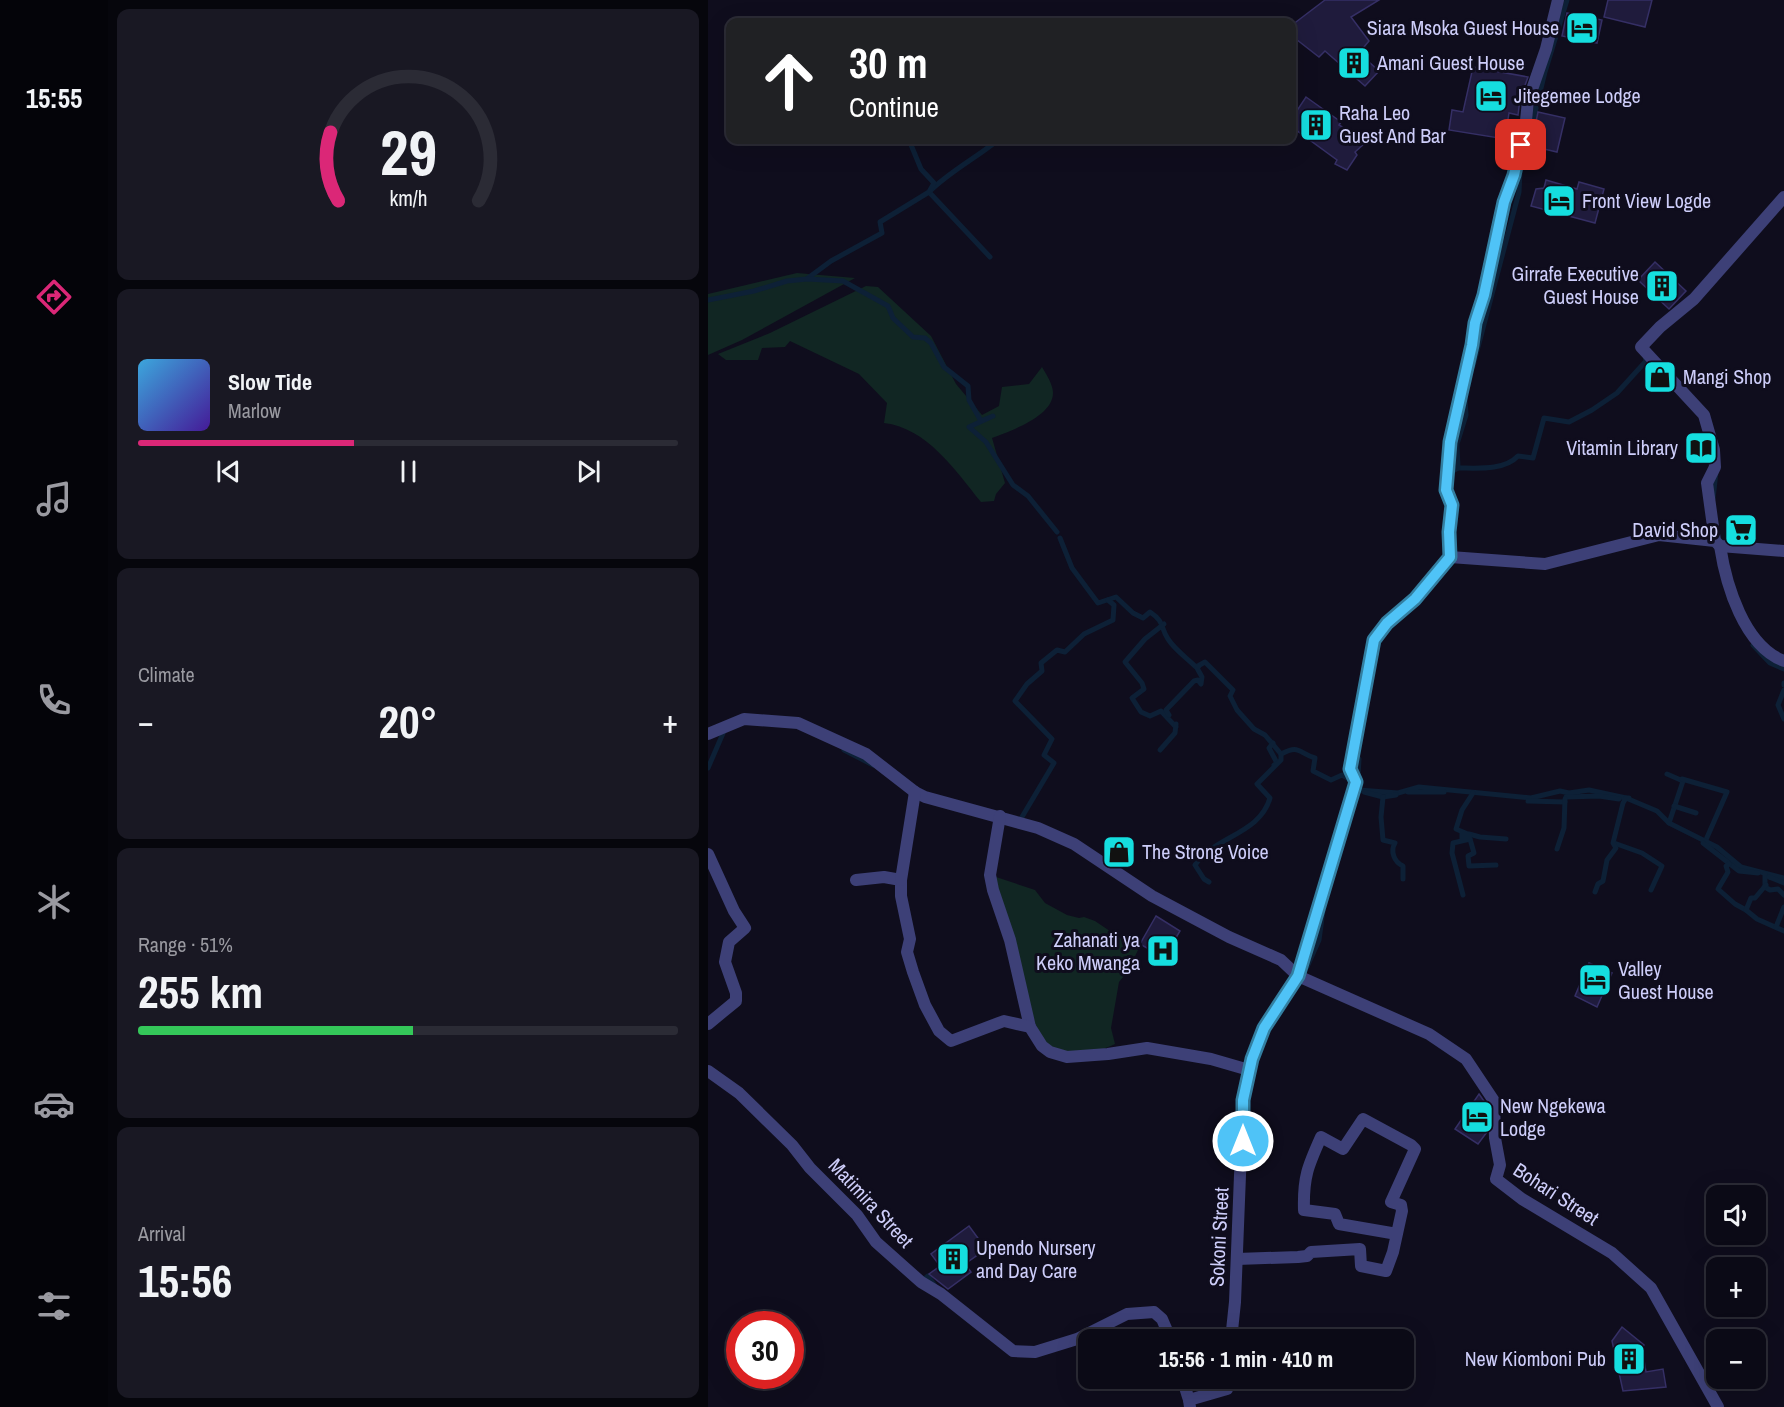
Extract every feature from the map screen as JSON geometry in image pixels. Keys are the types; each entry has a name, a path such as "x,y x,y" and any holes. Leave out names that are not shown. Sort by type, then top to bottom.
{"street":[{"path":"1558,0 1546,49 1528,101 1525,130 1514,175 1504,202 1454,418 1446,490 1452,505 1449,532 1450,557 1545,564 1659,535 1784,551"},
{"path":"1784,198 1694,299 1660,327 1641,347 1704,415 1714,450 1715,467 1707,483 1725,574 1755,640 1772,656 1784,661"},
{"name":"Sokoni Street","path":"1232,1329 1243,1100 1249,1068 1264,1028 1298,976 1356,782 1350,769 1374,640 1387,623 1415,599 1450,557"},
{"path":"708,734 744,719 798,723 866,754 915,792 1038,828 1074,844 1152,896 1229,937 1281,960 1298,976"},
{"path":"915,792 900,896 910,939 907,952 925,1005 939,1031 951,1041 1004,1021 1030,1027"},
{"path":"1000,816 990,875 1010,940 1030,1027 1042,1046 1050,1052 1067,1057 1148,1048 1249,1068"},
{"path":"708,854 734,911 745,928 729,942 725,962 736,993 736,1001 708,1023"},
{"path":"856,880 884,877 901,880"},
{"name":"Bohari Street","path":"1298,976 1429,1034 1466,1059 1494,1101 1495,1138 1500,1165 1496,1179 1522,1199 1612,1253 1651,1288 1718,1407"},
{"name":"Matimira Street","path":"708,1071 739,1093 792,1145 810,1168 857,1215 876,1242 921,1282 928,1284 1013,1351 1035,1352 1078,1338"},
{"path":"1237,1259 1298,1257 1307,1256 1311,1252 1360,1249 1361,1266 1386,1271 1393,1252 1402,1207 1391,1202 1414,1149 1411,1145 1363,1119 1343,1149 1321,1137 1307,1165 1303,1188 1304,1210 1335,1214 1339,1224 1396,1234"},
{"name":"Matimira Street","path":"1097,1329 1127,1314 1154,1312 1162,1319 1166,1329"},
{"path":"1190,1403 1226,1389"}],"green space":[{"path":"797,273 855,278 742,340 708,355 708,294"},
{"path":"866,286 878,287 931,336 956,384 982,415 999,406 1002,387 1029,384 1042,367 1053,390 1051,401 1046,409 1030,422 992,438 1005,483 996,494 994,501 981,502 950,464 927,442 914,433 884,423 887,403 859,374 790,341 785,347 762,348 758,360 726,360 718,354 770,333"},
{"path":"993,876 1035,890 1045,903 1067,915 1095,921 1138,950 1128,971 1119,982 1111,1028 1115,1044 1099,1050 1071,1054 1054,1049 1043,1040 1035,1023"}],"building":[{"path":"1325,0 1379,0 1351,17 1369,41 1359,53 1379,71 1365,86 1325,51 1319,57 1296,39 1296,22"},
{"path":"1608,0 1652,0 1645,27 1604,17"},
{"name":"Siara Msoka Guest House","path":"1567,13 1602,20 1597,43 1562,36"},
{"path":"1473,67 1528,77 1520,99 1518,115 1509,113 1505,139 1449,130 1452,110 1463,112"},
{"path":"1306,97 1341,122 1339,125 1366,142 1355,152 1357,155 1347,170 1335,164 1337,160 1296,130 1296,112"},
{"path":"1538,112 1565,118 1557,152 1531,146"},
{"name":"Front View Logde","path":"1546,180 1577,189 1579,182 1604,189 1595,223 1531,206 1536,189 1544,188"},
{"name":"Girrafe Executive Guest House","path":"1655,262 1686,291 1669,309 1638,280"},
{"name":"Zahanati ya Keko Mwanga","path":"1156,916 1180,931 1164,958 1140,944"},
{"name":"Valley Guest House","path":"1589,963 1612,973 1597,1007 1575,996"},
{"name":"New Ngekewa Lodge","path":"1479,1094 1486,1104 1487,1132 1478,1144 1455,1129"},
{"name":"Upendo Nursery and Day Care","path":"969,1226 986,1249 965,1264 971,1272 948,1289 929,1274 940,1266 931,1254"},
{"name":"New Kiomboni Pub","path":"1622,1327 1644,1345 1642,1349 1646,1372 1663,1369 1666,1387 1623,1391 1612,1341"}],"waterway":[{"path":"1529,137 1545,72 1567,0"},
{"path":"808,278 831,261 882,233 880,222 929,192 934,183 921,169 911,144"},
{"path":"990,257 929,192 992,144"},
{"path":"1473,366 1519,192 1520,172"},
{"path":"708,300 754,291 787,281 807,279 843,281 888,306 893,318 913,337 925,338 931,343 944,367 968,386 969,400 981,421 993,416 969,427 986,442 1013,485 1028,496 1057,532"},
{"path":"1458,468 1498,466 1518,456 1533,458 1544,418 1569,422 1592,410 1617,393 1646,361 1645,356"},
{"path":"1450,473 1458,468 1457,444 1466,415 1465,398"},
{"path":"1713,499 1716,472"},
{"path":"1060,538 1072,568 1098,603 1116,597 1133,613 1143,618 1150,612 1158,619 1168,639 1196,667 1205,662 1233,690 1230,696 1237,710 1254,729 1265,735 1281,754 1299,750 1315,758 1313,771 1331,780 1342,775 1353,781"},
{"path":"1019,822 1054,763 1044,755 1052,739 1015,701 1027,684 1042,671 1041,663 1057,650 1065,652 1084,634 1113,620 1114,605 1108,600"},
{"path":"1164,624 1145,639 1125,662 1142,683 1144,689 1132,698 1141,712 1150,716 1161,711 1176,727"},
{"path":"1753,645 1770,663 1784,669"},
{"path":"1169,715 1166,710 1194,681 1198,680 1201,684 1202,677 1197,668 1199,666"},
{"path":"1784,690 1778,705 1784,719"},
{"path":"1160,750 1175,733 1176,724"},
{"path":"708,768 724,731"},
{"path":"1273,743 1269,748 1277,763 1274,765"},
{"path":"844,750 873,765"},
{"path":"1354,752 1359,759 1358,777"},
{"path":"1209,882 1204,879 1195,865 1214,847 1257,820 1265,810 1270,798 1257,784 1281,760 1281,754"},
{"path":"1667,774 1683,781 1669,823"},
{"path":"1682,779 1727,792 1705,842"},
{"path":"1359,790 1398,793 1419,787 1531,798 1560,791 1569,793 1589,790 1626,798 1657,811 1669,823 1717,847 1741,867 1784,878"},
{"path":"1364,792 1383,797 1396,795"},
{"path":"1408,792 1444,792"},
{"path":"1463,895 1452,853 1453,843 1470,839 1462,839 1462,833 1470,835 1456,829 1462,810 1473,793"},
{"path":"1566,797 1599,796 1619,799"},
{"path":"1383,797 1381,817 1383,840 1395,843 1393,853 1397,862 1403,866 1403,879"},
{"path":"1595,892 1598,884 1603,881 1607,860 1616,848 1613,843 1623,803 1626,798 1629,798"},
{"path":"1557,849 1564,828 1565,799"},
{"path":"1528,801 1565,802"},
{"path":"1674,806 1696,813"},
{"path":"1469,834 1506,839"},
{"path":"1470,839 1474,853 1468,856 1469,866 1496,865"},
{"path":"1614,843 1642,853 1662,866 1651,890"},
{"path":"1703,843 1739,871 1758,873"},
{"path":"1729,864 1726,866 1728,872 1718,889 1735,904 1746,910"},
{"path":"1765,874 1765,887 1770,890 1778,889 1784,895"},
{"path":"1769,877 1784,883"},
{"path":"1766,885 1755,898 1751,898 1746,910 1757,919 1784,931"},
{"path":"1776,927 1784,907"},
{"path":"1307,967 1319,940 1323,911"},
{"path":"922,1281 928,1276 935,1286"}],"place":[{"name":"Siara Msoka Guest House","path":"1582,28"},
{"name":"Amani Guest House","path":"1354,63"},
{"name":"Jitegemee Lodge","path":"1491,96"},
{"name":"Raha Leo Guest And Bar","path":"1316,125"},
{"name":"Front View Logde","path":"1559,201"},
{"name":"Girrafe Executive Guest House","path":"1662,286"},
{"name":"Mangi Shop","path":"1660,377"},
{"name":"Vitamin Library","path":"1701,448"},
{"name":"David Shop","path":"1741,530"},
{"name":"The Strong Voice","path":"1119,852"},
{"name":"Zahanati ya Keko Mwanga","path":"1163,951"},
{"name":"Valley Guest House","path":"1595,980"},
{"name":"New Ngekewa Lodge","path":"1477,1117"},
{"name":"Upendo Nursery and Day Care","path":"953,1259"},
{"name":"New Kiomboni Pub","path":"1629,1359"}],"route":[{"path":"1243,1141 1244,1090 1252,1059 1264,1028 1298,976 1356,782 1350,769 1374,640 1387,626 1387,623 1415,599 1450,557 1449,532 1452,505 1446,490 1454,418 1461,395 1475,323 1489,275 1504,202 1514,175 1521,145"}]}
